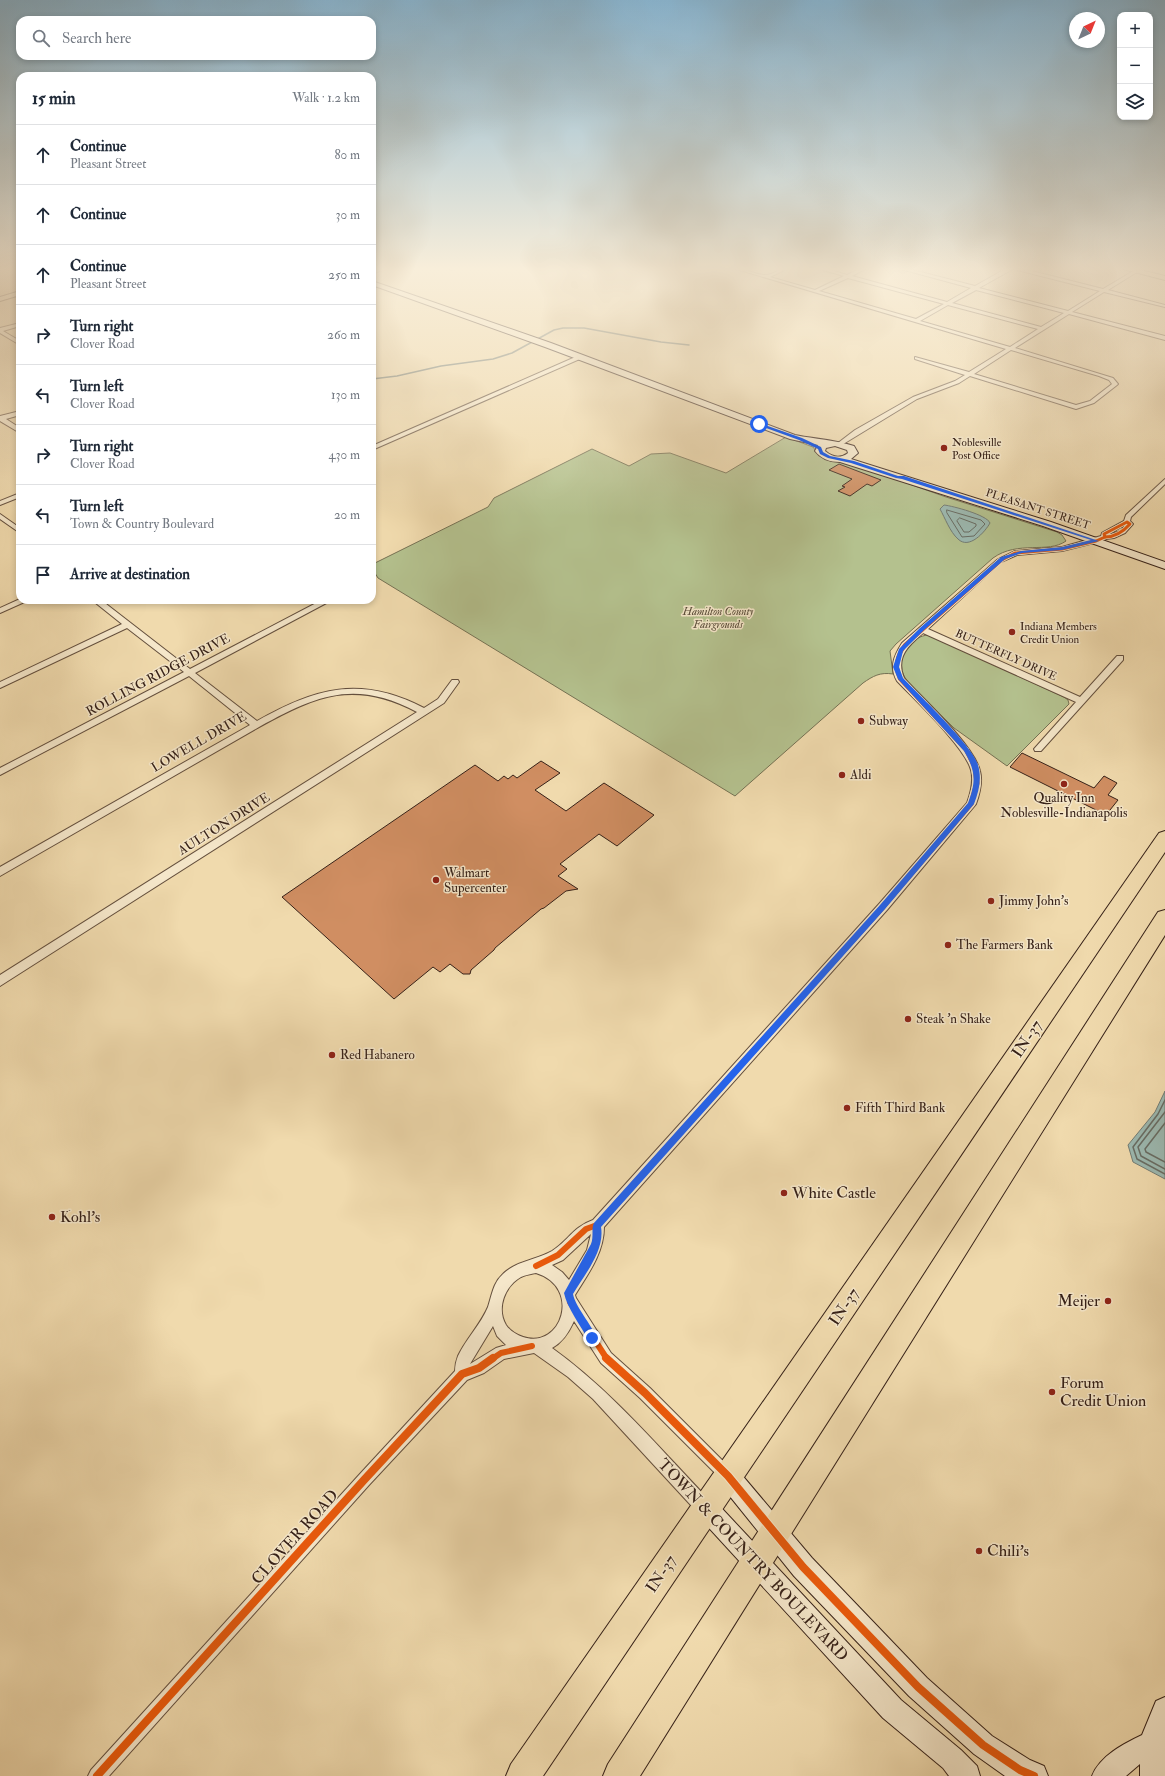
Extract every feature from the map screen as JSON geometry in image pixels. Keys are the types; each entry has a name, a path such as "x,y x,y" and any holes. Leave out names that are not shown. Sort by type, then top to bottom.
{"highway":[{"name":"IN-37","path":"522,1776 1165,838"},
{"path":"620,1776 1165,918"}],"street":[{"path":"564,351 801,439 824,446"},
{"path":"840,444 848,440 858,430 863,429 915,398 950,386 1006,351"},
{"path":"916,358 1076,407 1085,407 1115,384 1113,380 1105,376 1021,351"},
{"path":"376,446 580,357"},
{"path":"0,419 16,414"},
{"path":"0,419 16,429"},
{"path":"840,459 849,457 854,446 864,432 863,429"},
{"name":"PLEASANT STREET","path":"902,477 901,475 863,461 854,446 840,444 824,446 821,453 1100,539 1165,566"},
{"path":"597,1226 598,1236 595,1246 569,1297 569,1314 565,1325 558,1335 548,1342 535,1346 521,1344 510,1339 502,1330 497,1319 495,1307 498,1292 504,1281 514,1272 525,1267 536,1266 558,1255 586,1228 597,1226 883,907 971,804 976,788 977,777 975,764 966,750 933,712 906,686 897,672 897,660 901,650 922,629 1003,558 1021,552 1062,549 1112,537 1123,532 1130,524 1127,522 1128,516 1165,481"},
{"path":"0,503 16,497"},
{"path":"0,516 16,528"},
{"path":"0,611 16,604"},
{"path":"101,604 256,725"},
{"name":"ROLLING RIDGE DRIVE","path":"0,772 320,604"},
{"path":"0,685 127,625"},
{"name":"BUTTERFLY DRIVE","path":"922,629 1081,701"},
{"path":"1038,749 1120,658"},
{"name":"AULTON DRIVE","path":"0,981 441,701 455,682"},
{"name":"LOWELL DRIVE","path":"0,872 298,702 316,696 351,691 365,692 395,697 424,712"},
{"path":"536,1266 553,1271 562,1281 569,1297 606,1358 645,1393 728,1476 803,1567 929,1697 983,1745 1020,1770 1034,1776"},
{"name":"CLOVER ROAD","path":"462,1374 463,1361 495,1307"},
{"name":"CLOVER ROAD","path":"97,1776 364,1480 462,1374 479,1368 502,1353 535,1346"},
{"name":"TOWN & COUNTRY BOULEVARD","path":"535,1346 573,1372 598,1394 892,1709 952,1759 967,1776"},
{"path":"1154,1776 1152,1744 1165,1710"},
{"path":"1106,1776 1131,1754 1152,1744"}],"green space":[{"name":"Hamilton County Fairgrounds","path":"786,437 813,447 816,451 946,497 1057,532 1062,535 1066,541 1051,547 1022,548 1012,550 993,558 896,644 890,651 893,674 877,675 863,683 735,796 378,578 376,575 376,563 488,507 494,498 592,449 629,466 651,454 670,453 726,473"},
{"path":"928,635 1064,697 1068,700 1069,704 1007,766 954,728 909,684 905,678 900,666 902,655 908,646 918,638"}],"water":[{"path":"944,505 976,514 988,520 990,523 981,535 972,541 962,542 953,533 940,509"},
{"path":"1165,1091 1165,1179 1133,1162 1128,1145 1155,1112"}],"building":[{"path":"839,464 881,480 872,486 867,484 850,496 838,491 845,487 842,486 852,479 829,470"},
{"name":"Quality Inn Noblesville-Indianapolis","path":"1022,753 1094,788 1104,776 1117,783 1108,795 1118,800 1106,815 1010,767"},
{"name":"Walmart Supercenter","path":"541,761 560,773 535,790 566,811 604,783 654,815 617,846 599,834 560,864 567,869 558,876 578,889 566,891 541,909 495,948 471,970 470,974 463,974 450,964 440,972 433,967 394,999 282,897 475,765 498,781 504,776 508,779 513,775 517,778"}],"waterway":[{"path":"376,379 397,376 441,366 493,359 516,351"}],"cycle path":[{"path":"536,1266 558,1255 586,1229 597,1225 883,907 971,804 977,783 974,764 966,750 900,679 897,672 897,660 905,645 999,561 1015,553 1062,549 1096,541 1105,537 1112,537 1123,532 1130,524 1127,522 1122,523 1104,534 1105,537"},
{"path":"570,1302 606,1358 645,1393 728,1476 803,1567 918,1687 983,1745 1020,1770 1034,1776"},
{"path":"97,1776 364,1480 462,1374 479,1368 501,1353 532,1346"}],"place":[{"name":"Noblesville Post Office","path":"944,448"},
{"name":"Indiana Members Credit Union","path":"1012,632"},
{"name":"Subway","path":"861,721"},
{"name":"Aldi","path":"842,775"},
{"name":"Quality Inn Noblesville-Indianapolis","path":"1064,784"},
{"name":"Walmart Supercenter","path":"436,880"},
{"name":"Jimmy John's","path":"991,901"},
{"name":"The Farmers Bank","path":"948,945"},
{"name":"Steak 'n Shake","path":"908,1019"},
{"name":"Red Habanero","path":"332,1055"},
{"name":"Fifth Third Bank","path":"847,1108"},
{"name":"White Castle","path":"784,1193"},
{"name":"Kohl's","path":"52,1217"},
{"name":"Meijer","path":"1108,1301"},
{"name":"Forum Credit Union","path":"1052,1392"},
{"name":"Chili's","path":"979,1551"}],"route":[{"path":"592,1338 579,1314 570,1302 568,1293 586,1265 595,1246 598,1236 597,1226 883,907 967,811 971,804 976,788 977,777 975,764 966,750 935,714 900,679 896,667 901,650 922,629 1003,558 1015,553 1062,549 1096,541 902,477 852,462 829,457 821,453 820,448 801,439 759,424"}]}
